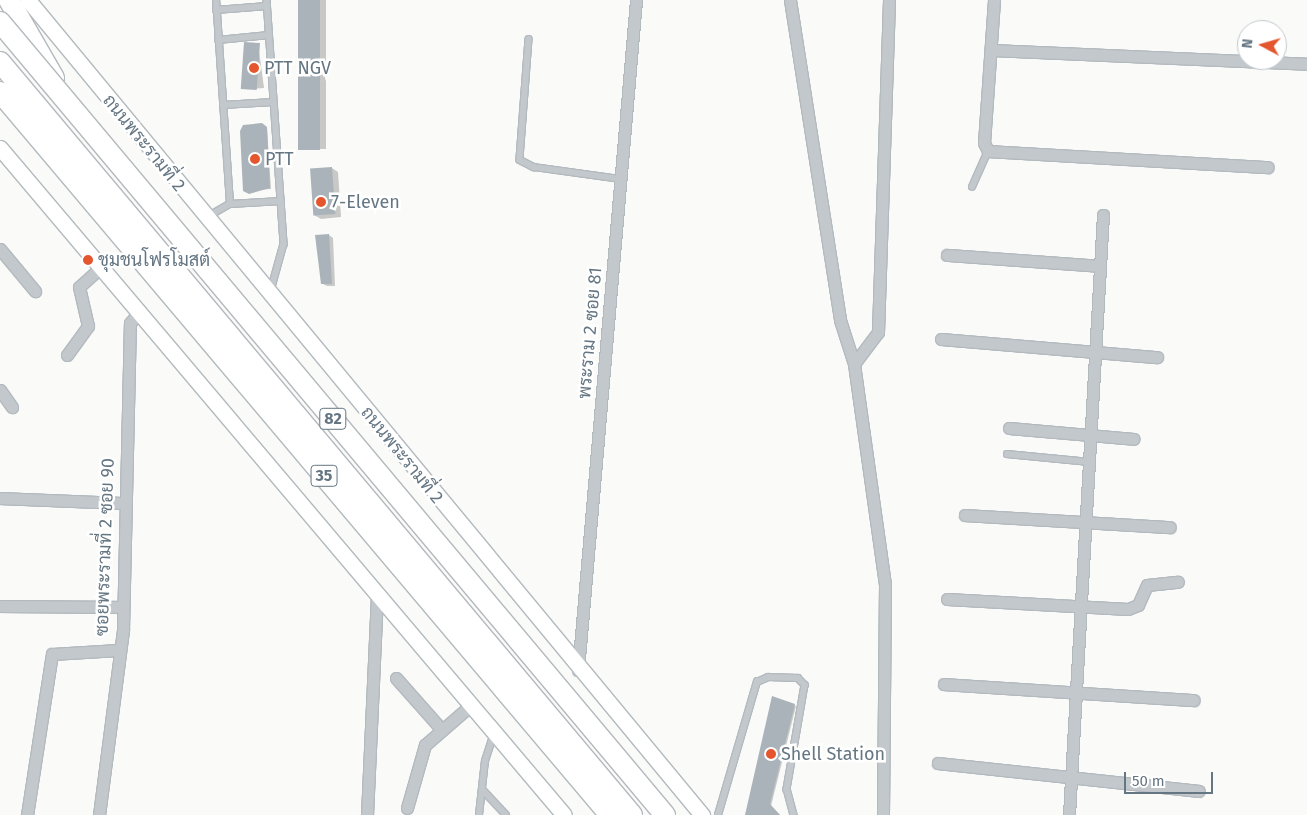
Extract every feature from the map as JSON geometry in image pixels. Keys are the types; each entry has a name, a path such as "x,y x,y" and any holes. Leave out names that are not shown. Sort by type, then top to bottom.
{"highway":[{"path":"9,0 70,106"},
{"name":"ถนนพระรามที่ 2","path":"0,22 665,815"},
{"name":"82","path":"0,22 665,815"},
{"name":"82","path":"0,62 632,815"},
{"name":"35","path":"0,92 610,815"},
{"path":"0,100 38,136"}],"main road":[{"path":"14,0 98,86"},
{"name":"ถนนพระรามที่ 2","path":"28,0 205,218 578,670 702,815"},
{"name":"35","path":"0,147 564,815"}],"street":[{"name":"พระราม 2 ซอย 81","path":"578,670 636,0"},
{"path":"790,0 840,320 854,364 886,585 883,815"},
{"path":"854,364 878,332 889,0"},
{"path":"994,0 984,143 988,151 1268,167"},
{"path":"991,50 1307,64"},
{"path":"1068,815 1087,523 1103,215"},
{"path":"0,249 35,291"},
{"path":"947,255 1100,266"},
{"path":"67,355 88,326 78,287 102,266"},
{"name":"ซอยพระรามที่ 2 ซอย 90","path":"99,815 116,703 118,650 123,607 123,503 130,323 140,312"},
{"path":"940,340 1157,357"},
{"path":"0,390 12,407"},
{"path":"1008,428 1134,439"},
{"path":"0,498 123,503"},
{"path":"965,515 1170,527"},
{"path":"947,598 1081,607 1132,608 1147,585 1178,582"},
{"path":"367,815 377,594"},
{"path":"0,606 123,607"},
{"path":"28,815 52,654 118,650"},
{"path":"396,678 442,730"},
{"path":"944,684 1077,689 1194,700"},
{"path":"407,808 421,753 442,730 471,705"},
{"path":"938,763 1072,774 1198,791"}],"lane":[{"path":"216,0 230,204"},
{"path":"216,10 267,3 284,244 270,295"},
{"path":"218,40 269,35"},
{"path":"529,39 520,160 534,167 620,179"},
{"path":"223,105 273,102"},
{"path":"972,188 988,151"},
{"path":"205,218 230,204 281,202"},
{"path":"1007,454 1090,462"},
{"path":"718,815 757,682 768,677 798,678 805,685 787,789 794,815"},
{"path":"479,815 483,790 484,762 495,733"},
{"path":"483,790 506,815"}],"building":[{"path":"298,0 320,0 320,150 298,150"},
{"path":"244,42 260,43 257,90 241,89"},
{"name":"PTT","path":"262,123 267,127 270,188 249,194 243,191 240,131 243,125"},
{"path":"332,167 335,214 313,215 310,169"},
{"path":"329,234 332,284 321,284 315,235"},
{"name":"Shell Station","path":"772,696 795,704 770,804 780,815 745,815"}],"place":[{"name":"PTT NGV","path":"254,68"},
{"name":"PTT","path":"255,159"},
{"name":"7-Eleven","path":"321,202"},
{"name":"ชุมชนโฟรโมสต์","path":"88,260"},
{"name":"Shell Station","path":"771,754"}]}
